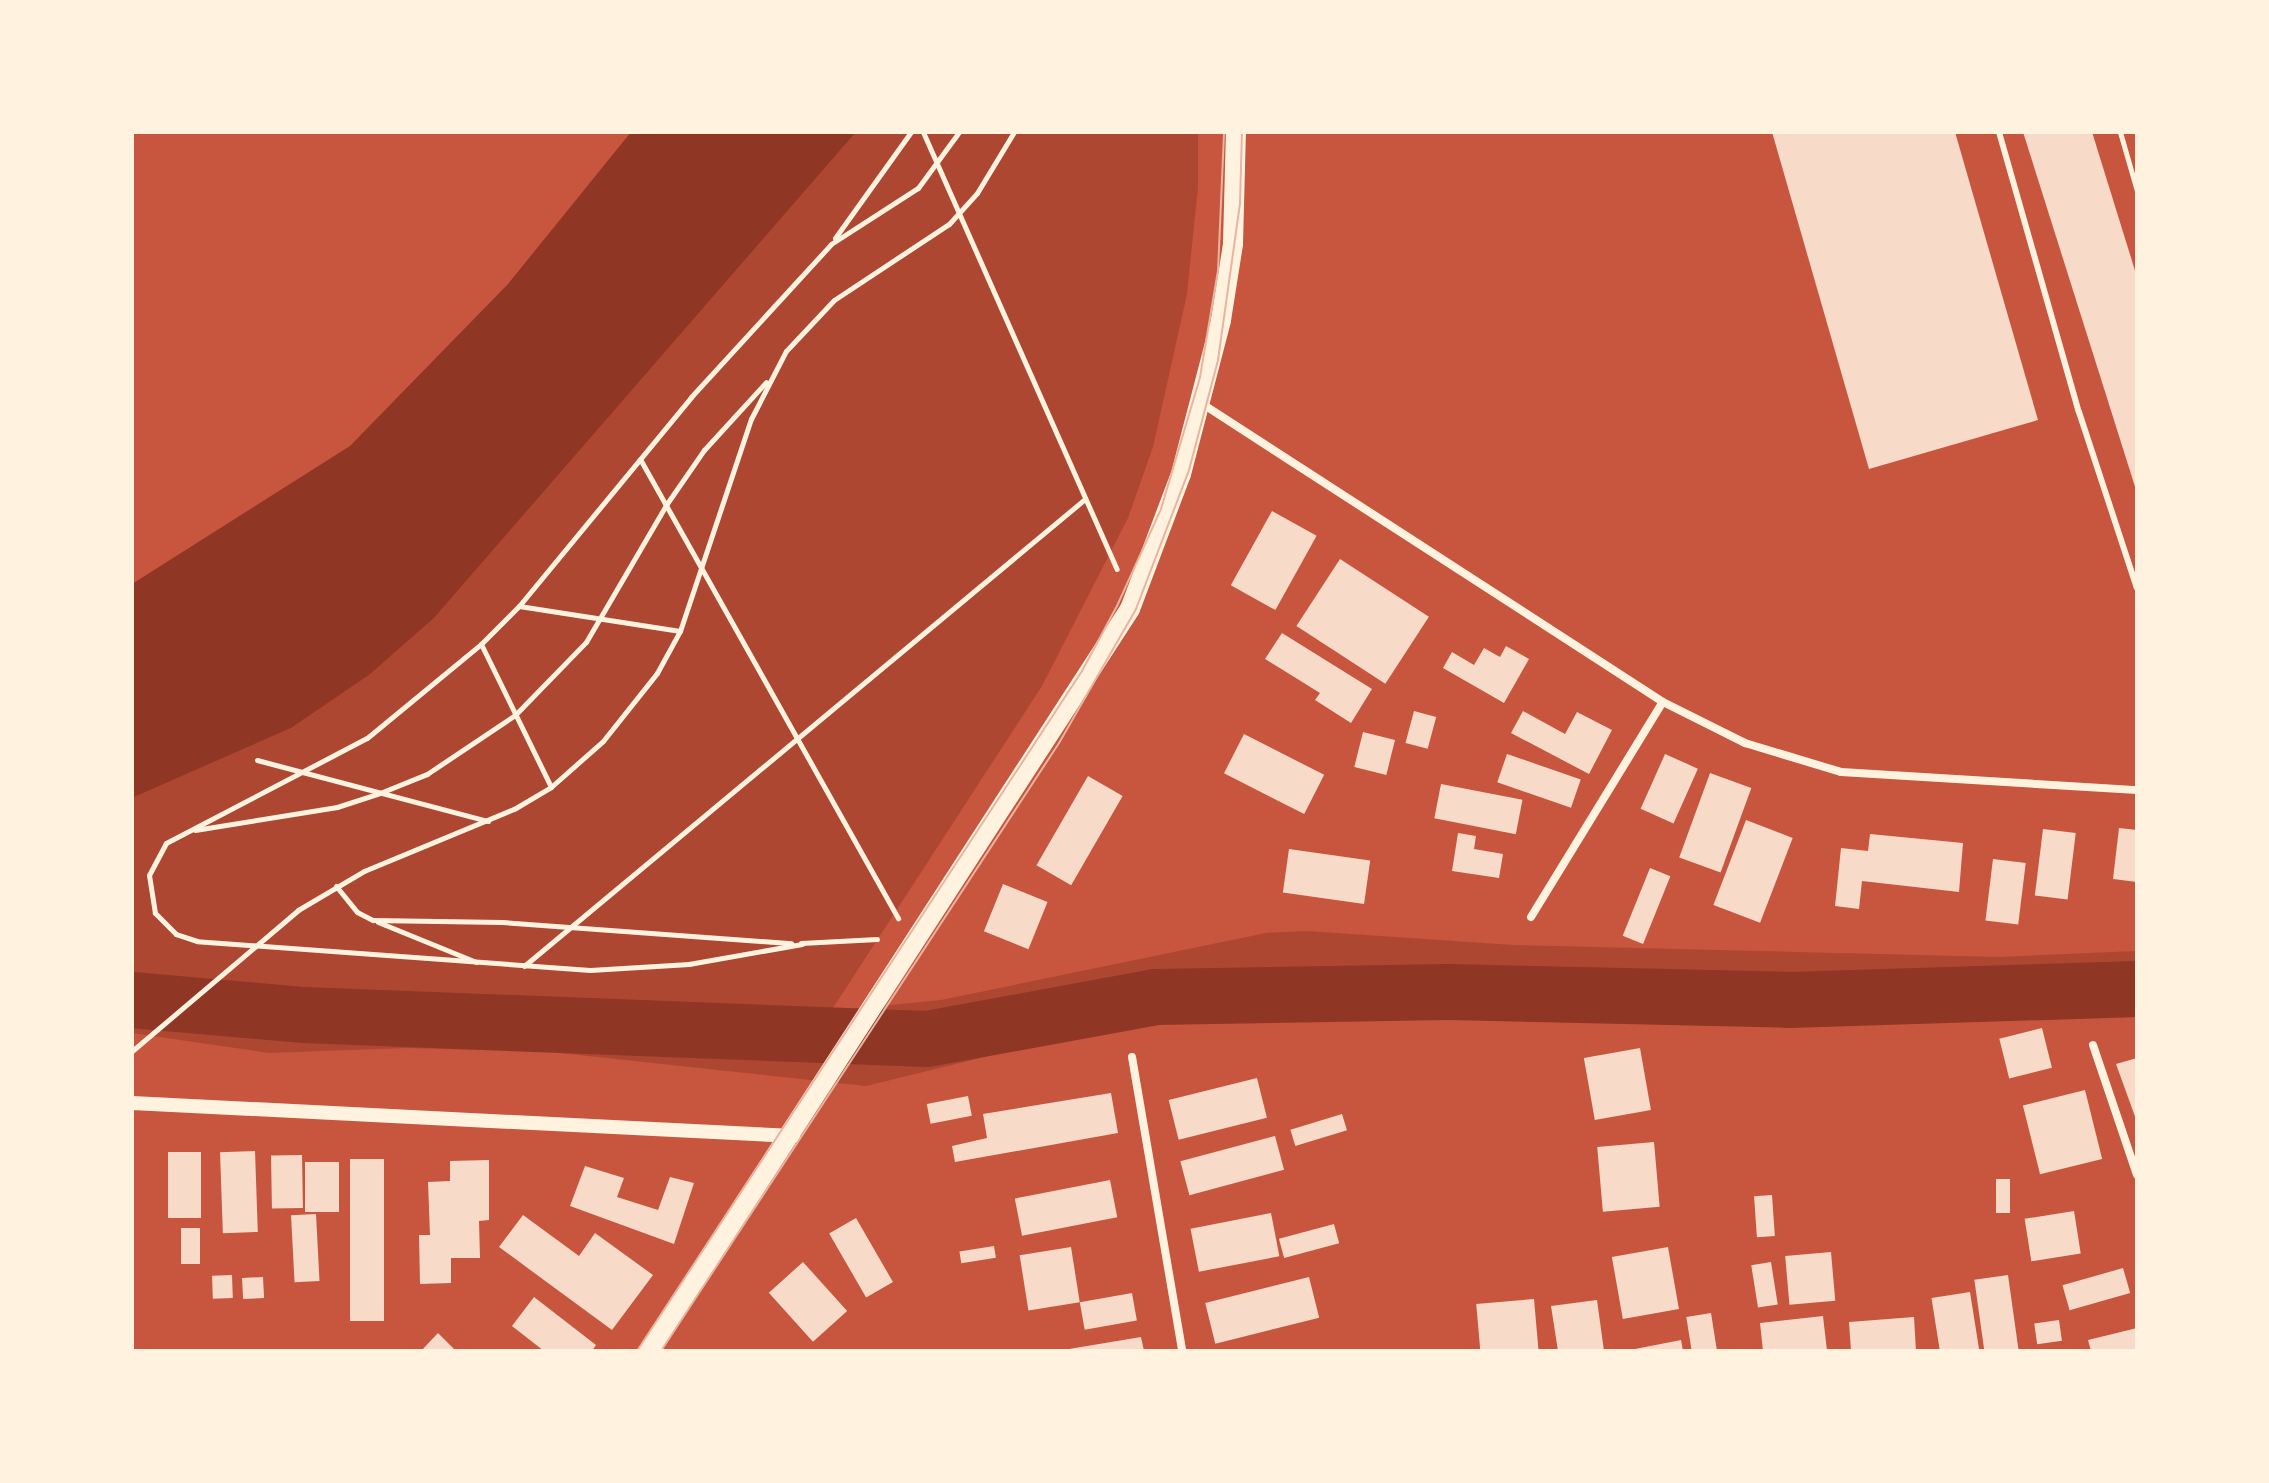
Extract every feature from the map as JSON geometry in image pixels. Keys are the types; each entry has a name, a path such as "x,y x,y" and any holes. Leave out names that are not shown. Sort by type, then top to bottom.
{"main road":[{"path":"649,1351 793,1136 1130,609 1181,474 1201,402 1233,244 1236,132"}],"street":[{"path":"1201,402 1663,702 1745,743 1841,772 2137,790"},
{"path":"1531,917 1663,702"},
{"path":"2093,1045 2137,1175"},
{"path":"1132,1057 1182,1351"},
{"path":"132,1103 793,1136"}],"lane":[{"path":"1999,132 2079,412 2137,588"}],"path":[{"path":"877,939 802,944 689,964 590,970 197,941 176,934 155,913 149,875 166,843 306,773 367,738 481,644 519,606 640,459 831,244 911,132"},
{"path":"923,132 1117,569"},
{"path":"831,244 887,213 937,165 959,132"},
{"path":"132,1051 298,910 336,886 491,822 551,787 630,710 680,631 751,419 786,351 834,300 905,255 958,212 1014,132"},
{"path":"2120,132 2137,191"},
{"path":"190,830 337,807 380,793 427,774 515,715 586,642 666,505 704,450 770,377"},
{"path":"640,459 795,739 901,922"},
{"path":"524,966 1085,499"},
{"path":"519,606 680,631"},
{"path":"481,644 551,787"},
{"path":"257,760 491,822"},
{"path":"336,886 357,912 483,964"},
{"path":"373,920 569,927 802,944"}],"shaded area":[{"path":"631,132 856,132 434,618 369,675 291,728 132,798 132,584 350,446 508,284"},
{"path":"856,132 1198,132 1198,188 1187,294 1153,447 1128,518 1042,686 831,1011 941,1000 1266,933 1307,931 1513,945 2000,957 2137,951 2137,1010 1641,1015 1184,1008 866,1086 551,1052 406,1048 269,1053 132,1033 132,798 291,728 369,675 434,618"}],"building":[{"path":"1772,132 1955,132 2038,420 1869,469"},
{"path":"2023,132 2092,132 2137,277 2137,493"},
{"path":"1272,511 1317,536 1275,610 1231,585"},
{"path":"1340,559 1429,617 1385,684 1296,626"},
{"path":"1282,633 1372,689 1351,723 1315,700 1320,693 1265,659"},
{"path":"1506,646 1529,659 1504,703 1443,668 1452,652 1474,665 1484,648 1500,657"},
{"path":"1414,711 1436,717 1428,749 1405,743"},
{"path":"1523,711 1565,734 1577,712 1612,730 1589,774 1511,733"},
{"path":"1363,732 1395,740 1386,775 1354,767"},
{"path":"1244,734 1324,775 1304,814 1224,773"},
{"path":"1507,754 1581,779 1571,808 1497,782"},
{"path":"1665,754 1698,769 1673,823 1641,809"},
{"path":"1710,773 1751,788 1721,873 1679,858"},
{"path":"1088,776 1123,796 1071,885 1036,865"},
{"path":"1441,784 1522,800 1516,834 1434,818"},
{"path":"1746,820 1793,838 1760,923 1713,905"},
{"path":"2119,828 2137,830 2137,882 2113,879"},
{"path":"2043,829 2076,833 2068,900 2035,896"},
{"path":"1458,833 1476,836 1474,849 1503,854 1499,878 1452,871"},
{"path":"1870,834 1963,843 1959,892 1862,881 1859,909 1835,906 1841,848 1868,851"},
{"path":"1289,849 1370,860 1364,904 1283,893"},
{"path":"1993,859 2026,863 2018,925 1985,921"},
{"path":"1650,868 1670,876 1643,944 1623,936"},
{"path":"1003,884 1048,902 1028,949 984,931"},
{"path":"2042,1028 2052,1068 2009,1078 1999,1039"},
{"path":"1640,1048 1651,1110 1595,1120 1584,1058"},
{"path":"2137,1058 2137,1122 2116,1064"},
{"path":"1257,1078 1267,1118 1179,1140 1169,1100"},
{"path":"2085,1090 2102,1159 2040,1174 2023,1105"},
{"path":"1111,1093 1118,1133 955,1162 952,1146 987,1138 983,1114"},
{"path":"968,1096 972,1116 931,1124 927,1104"},
{"path":"1342,1114 1347,1130 1295,1146 1290,1130"},
{"path":"1275,1136 1284,1170 1189,1195 1180,1161"},
{"path":"1654,1142 1660,1207 1603,1212 1597,1147"},
{"path":"255,1151 258,1232 223,1233 220,1152"},
{"path":"168,1152 201,1152 201,1218 168,1218"},
{"path":"302,1155 303,1208 272,1209 271,1156"},
{"path":"350,1159 384,1159 384,1321 350,1321"},
{"path":"489,1160 489,1220 479,1221 480,1258 451,1258 451,1283 420,1284 419,1235 430,1235 428,1182 450,1181 450,1161"},
{"path":"305,1162 339,1162 339,1212 305,1212"},
{"path":"585,1166 624,1178 617,1197 658,1210 670,1177 694,1183 674,1244 570,1206"},
{"path":"1996,1179 2010,1179 2010,1213 1996,1213"},
{"path":"1110,1180 1117,1217 1022,1236 1015,1199"},
{"path":"1772,1195 1775,1236 1757,1237 1754,1196"},
{"path":"2074,1211 2081,1253 2031,1261 2025,1219"},
{"path":"1271,1213 1279,1256 1199,1272 1191,1229"},
{"path":"316,1214 320,1281 295,1282 291,1215"},
{"path":"523,1215 579,1256 595,1233 653,1275 612,1330 499,1247"},
{"path":"856,1218 893,1282 866,1298 829,1234"},
{"path":"1334,1224 1339,1243 1284,1258 1279,1239"},
{"path":"181,1228 200,1228 200,1264 181,1264"},
{"path":"994,1246 996,1258 961,1263 959,1251"},
{"path":"1071,1247 1080,1302 1028,1310 1020,1255"},
{"path":"1668,1247 1679,1309 1623,1319 1612,1257"},
{"path":"1831,1252 1835,1301 1789,1305 1785,1256"},
{"path":"803,1262 847,1311 813,1342 769,1293"},
{"path":"1771,1262 1778,1304 1758,1308 1751,1265"},
{"path":"2123,1268 2130,1293 2070,1310 2062,1285"},
{"path":"232,1275 233,1298 213,1299 212,1276"},
{"path":"2008,1275 2019,1351 1984,1351 1974,1280"},
{"path":"263,1277 264,1298 243,1299 242,1278"},
{"path":"1309,1277 1319,1318 1215,1344 1205,1303"},
{"path":"1970,1292 1979,1351 1940,1351 1931,1298"},
{"path":"1132,1293 1137,1321 1085,1330 1080,1302"},
{"path":"534,1297 596,1345 592,1351 544,1351 512,1326"},
{"path":"1534,1299 1539,1351 1480,1351 1476,1304"},
{"path":"1597,1300 1604,1351 1558,1351 1551,1306"},
{"path":"1711,1313 1717,1351 1692,1351 1686,1317"},
{"path":"1823,1316 1827,1351 1763,1351 1760,1323"},
{"path":"1914,1317 1916,1351 1851,1351 1849,1322"},
{"path":"2059,1320 2062,1341 2037,1344 2034,1323"},
{"path":"2137,1328 2137,1351 2091,1351 2088,1340"},
{"path":"438,1333 456,1351 421,1351"},
{"path":"1141,1337 1144,1351 1069,1351 1069,1349"},
{"path":"1681,1340 1683,1351 1630,1351 1630,1350"}],"waterway":[{"path":"132,1000 304,1015 927,1039 1155,997 1448,992 1789,1000 2137,989"}],"tram line":[{"path":"637,1351 1082,671 1117,606 1161,509 1200,377 1218,271 1224,132"},
{"path":"661,1351 1059,743 1136,609 1189,470 1218,360 1240,203 1242,132"}]}
